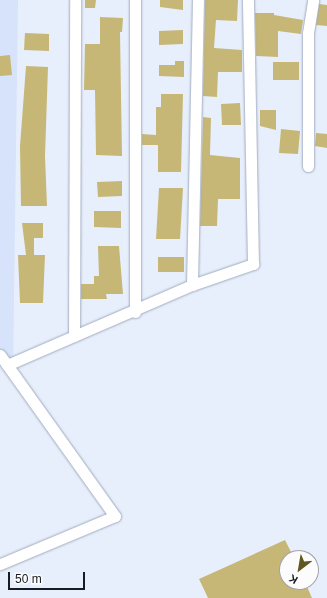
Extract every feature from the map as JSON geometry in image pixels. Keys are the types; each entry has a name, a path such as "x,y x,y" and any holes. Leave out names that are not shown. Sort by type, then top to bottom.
{"street":[{"path":"74,336 75,0"},
{"path":"135,0 135,312"},
{"path":"192,285 198,0"},
{"path":"8,365 74,336 135,312 192,285 253,264 248,0"},
{"path":"308,166 308,34 313,0"},
{"path":"0,355 115,516 0,564"}],"shaded area":[{"path":"0,0 18,0 13,373 0,365"}],"building":[{"path":"85,0 96,0 95,8 85,8"},
{"path":"160,0 183,0 183,10 160,7"},
{"path":"205,0 238,0 237,21 216,20 214,48 242,50 242,72 218,72 217,97 203,96"},
{"path":"319,4 327,5 327,26 316,25"},
{"path":"255,13 274,13 274,15 303,20 301,34 278,31 278,57 256,56"},
{"path":"100,17 123,18 122,32 120,32 122,156 96,155 95,90 84,90 85,44 100,44"},
{"path":"183,30 183,44 159,45 159,31"},
{"path":"25,33 49,34 49,51 24,50"},
{"path":"10,55 12,75 0,76 0,56"},
{"path":"175,61 184,61 184,77 159,76 159,65 175,65"},
{"path":"273,62 299,62 299,80 273,80"},
{"path":"26,66 48,67 45,156 47,206 21,206 20,146"},
{"path":"161,94 183,94 181,172 158,172 158,145 142,145 142,134 156,135 156,107 161,107"},
{"path":"240,103 241,125 222,125 221,104"},
{"path":"260,110 276,110 276,130 260,126"},
{"path":"203,117 211,118 210,155 240,158 240,199 218,199 217,226 200,226"},
{"path":"281,129 300,131 298,154 279,153"},
{"path":"316,133 327,134 327,148 315,146"},
{"path":"122,181 122,196 98,197 97,182"},
{"path":"159,188 183,188 180,239 156,239"},
{"path":"94,211 121,211 121,228 94,227"},
{"path":"22,223 43,223 43,238 34,238 34,255 45,255 43,303 20,303 18,255 26,255"},
{"path":"98,246 119,246 123,294 106,294 107,299 81,299 81,284 94,284 94,276 99,276"},
{"path":"158,257 184,257 184,272 158,272"},
{"path":"285,540 290,550 279,550 279,590 308,590 312,598 208,598 199,579"}]}
